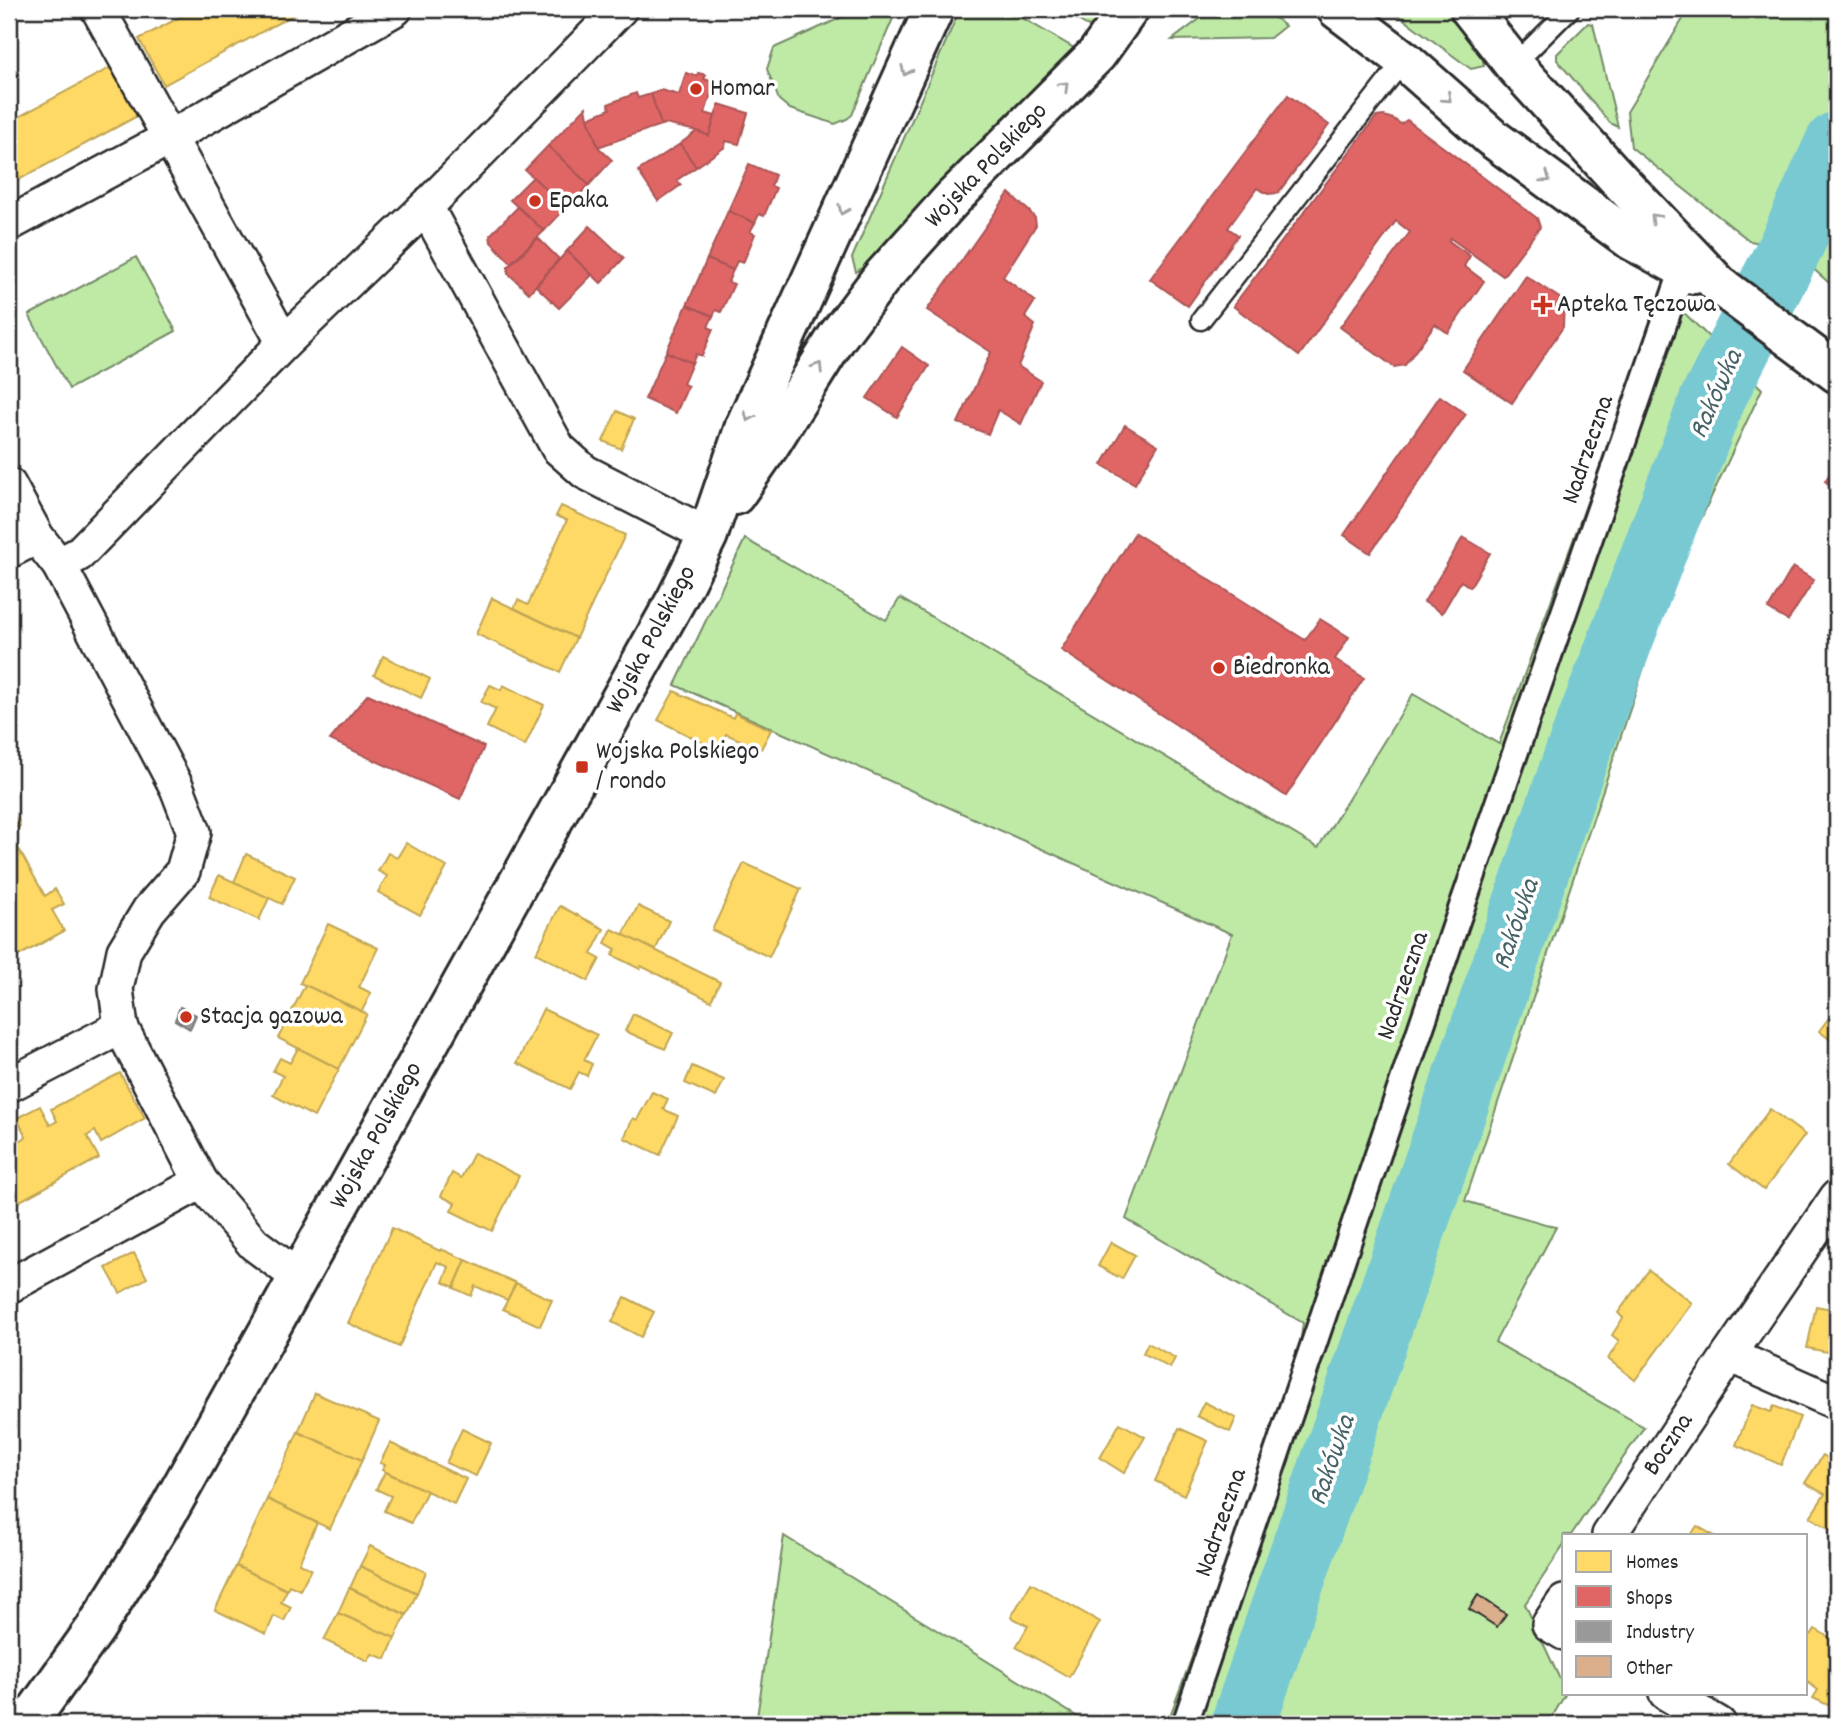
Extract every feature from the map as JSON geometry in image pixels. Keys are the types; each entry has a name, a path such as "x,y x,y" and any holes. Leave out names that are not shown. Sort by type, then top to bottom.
{"street":[{"path":"99,9 284,343"},
{"path":"9,224 169,138 395,9"},
{"path":"59,565 79,554 284,343 426,207 620,9"},
{"name":"Wojska Polskiego","path":"27,1724 95,1629 166,1515 677,598 708,535 745,426 934,9"},
{"name":"Wojska Polskiego","path":"708,535 769,446 837,337 882,277 952,199 1097,54 1129,9"},
{"path":"1097,54 1157,9"},
{"path":"1337,9 1404,60 1491,137 1631,240 1718,285"},
{"path":"1470,9 1514,65 1718,285 1837,373"},
{"path":"426,207 558,448 585,471 708,535"},
{"name":"Nadrzeczna","path":"1185,1724 1457,921 1683,269"},
{"path":"9,485 23,544 59,565 177,788 194,832 183,871 149,910 124,951 116,989 121,1027 201,1182 254,1244 298,1277"},
{"path":"9,1085 121,1027"},
{"path":"9,1286 201,1182"},
{"name":"Boczna","path":"1610,1534 1837,1197"},
{"path":"1729,1355 1837,1403"},
{"path":"1562,1605 1549,1625 1562,1632"},
{"path":"1668,1694 1719,1724"}],"lane":[{"path":"1514,65 1570,9"},
{"path":"1201,320 1404,60"}],"green space":[{"path":"860,9 897,9 852,115 835,124 790,109 779,100 767,69 774,48"},
{"path":"960,9 1007,9 1074,48 952,171 865,266 856,272 852,258"},
{"path":"1061,9 1110,9 1092,29"},
{"path":"1231,9 1260,11 1285,26 1270,38 1172,40 1205,15"},
{"path":"1390,9 1450,9 1482,53 1484,66 1471,69"},
{"path":"1689,9 1837,9 1837,290 1790,248 1750,241 1631,147 1627,112"},
{"path":"1588,23 1593,24 1618,127 1610,123 1557,60 1557,54"},
{"path":"136,257 176,331 69,389 29,315"},
{"path":"1662,296 1672,301 1762,389 1676,572 1465,1201 1556,1227 1495,1342 1644,1427 1572,1534 1562,1534 1562,1548 1525,1604 1562,1684 1562,1694 1565,1694 1548,1724 1167,1724 1295,1381 1303,1323 1126,1219 1232,934 675,685 745,539 886,620 900,598 1318,848 1413,694 1499,744"},
{"path":"784,1536 1089,1724 756,1724"}],"building: Homes":[{"path":"195,9 304,9 164,85 139,39"},
{"path":"115,65 141,114 9,185 9,122"},
{"path":"617,411 634,419 621,449 603,441"},
{"path":"561,506 625,535 576,638 514,608 518,600 528,605 567,520 556,516"},
{"path":"492,598 576,638 560,672 476,634"},
{"path":"383,656 430,679 421,698 374,675"},
{"path":"490,685 501,690 503,685 544,705 525,746 487,727 496,709 481,702"},
{"path":"674,691 733,718 735,713 771,730 761,749 726,734 717,750 658,720"},
{"path":"12,812 20,826 9,832 9,814"},
{"path":"9,832 45,896 55,889 64,904 52,910 64,931 11,960 9,955"},
{"path":"406,843 447,867 420,915 378,892 387,876 378,871 388,853 397,858"},
{"path":"246,854 295,877 282,904 234,882"},
{"path":"744,863 801,889 769,957 712,930"},
{"path":"219,875 269,898 259,920 209,897"},
{"path":"560,906 604,929 591,954 600,959 588,981 536,953"},
{"path":"638,906 669,921 655,951 623,935"},
{"path":"328,924 378,948 359,987 371,993 362,1011 300,983"},
{"path":"612,929 720,982 711,1001 641,966 640,969 612,955 616,949 605,943"},
{"path":"305,985 367,1014 339,1069 278,1038"},
{"path":"1837,994 1837,1045 1819,1031 1834,1011 1828,1007"},
{"path":"543,1009 597,1035 584,1060 592,1064 587,1076 579,1072 570,1089 517,1063"},
{"path":"633,1014 673,1033 665,1049 625,1031"},
{"path":"298,1048 339,1069 314,1117 273,1095 283,1076 273,1071 280,1058 290,1063"},
{"path":"692,1066 724,1080 716,1097 685,1083"},
{"path":"120,1073 145,1118 101,1143 95,1131 87,1136 99,1158 9,1207 9,1147 26,1137 17,1118 40,1106 50,1125 57,1121 51,1109"},
{"path":"652,1092 668,1099 663,1109 678,1116 660,1155 624,1138 633,1118 637,1120"},
{"path":"1770,1109 1805,1135 1764,1190 1729,1164"},
{"path":"474,1153 519,1176 492,1231 451,1211 455,1203 441,1196 452,1173 461,1178"},
{"path":"392,1228 466,1260 454,1287 443,1282 449,1267 437,1262 399,1347 348,1323"},
{"path":"1111,1242 1135,1255 1122,1279 1098,1266"},
{"path":"134,1253 147,1278 120,1293 106,1268"},
{"path":"466,1260 516,1283 507,1300 475,1286 471,1296 454,1288"},
{"path":"1649,1270 1692,1303 1635,1380 1608,1359 1619,1341 1612,1335 1623,1318 1618,1313"},
{"path":"516,1283 552,1300 540,1326 503,1309"},
{"path":"625,1297 654,1312 641,1337 612,1322"},
{"path":"1816,1306 1837,1310 1837,1354 1807,1348"},
{"path":"1148,1343 1175,1358 1170,1368 1143,1353"},
{"path":"315,1393 379,1421 362,1460 298,1432"},
{"path":"1204,1402 1236,1418 1230,1432 1197,1416"},
{"path":"1752,1405 1771,1412 1774,1406 1800,1417 1781,1465 1736,1445"},
{"path":"1120,1423 1145,1437 1124,1473 1100,1458"},
{"path":"1179,1428 1208,1441 1184,1495 1155,1481"},
{"path":"462,1429 491,1443 476,1476 446,1463"},
{"path":"298,1432 362,1460 330,1529 267,1499"},
{"path":"390,1443 466,1479 454,1504 382,1470 385,1465 380,1463"},
{"path":"1823,1455 1837,1464 1837,1525 1833,1531 1810,1517 1825,1494 1805,1483"},
{"path":"385,1472 427,1491 411,1523 384,1511 391,1496 376,1489"},
{"path":"267,1499 317,1523 299,1563 311,1569 300,1590 289,1585 287,1590 236,1566"},
{"path":"1697,1526 1711,1534 1692,1534"},
{"path":"370,1546 426,1572 417,1593 360,1566"},
{"path":"236,1566 287,1590 281,1602 291,1607 284,1621 274,1616 266,1634 215,1610"},
{"path":"360,1566 417,1593 407,1615 350,1588"},
{"path":"1031,1583 1100,1622 1069,1677 1016,1647 1028,1626 1011,1617"},
{"path":"349,1588 406,1615 395,1638 338,1613"},
{"path":"338,1613 395,1638 386,1659 372,1654 368,1661 324,1640"},
{"path":"1815,1629 1837,1640 1837,1698 1832,1707 1813,1698 1818,1690 1808,1682 1808,1633 1811,1635"},
{"path":"1608,1716 1622,1724 1603,1724"}],"building: Shops":[{"path":"686,73 706,75 704,79 715,82 705,113 715,116 709,136 697,131 661,125 651,94 661,90 679,95"},
{"path":"636,93 638,98 651,94 661,125 598,147 588,118 610,109 608,104"},
{"path":"1288,95 1329,125 1278,193 1268,194 1257,188 1228,228 1238,235 1188,306 1150,279"},
{"path":"719,104 748,113 739,144 726,141 725,147 696,167 680,144 697,131 709,136"},
{"path":"586,107 598,147 612,160 589,185 548,146"},
{"path":"1384,116 1401,124 1407,120 1537,218 1540,227 1503,276 1450,238 1449,241 1470,256 1464,266 1484,281 1448,333 1435,324 1405,365 1394,367 1340,327 1410,232 1396,221 1299,356 1233,306 1376,117"},
{"path":"680,144 696,167 677,180 681,185 658,201 638,171"},
{"path":"548,146 589,185 566,208 525,170"},
{"path":"749,164 775,175 771,186 776,188 764,216 759,214 755,223 728,211"},
{"path":"533,177 566,208 544,231 510,200"},
{"path":"1009,193 1035,218 1036,225 1003,277 1035,301 1025,317 1035,325 1018,366 1041,381 1021,424 998,410 988,434 958,423 991,352 927,310"},
{"path":"518,207 544,231 511,263 491,242 490,235"},
{"path":"728,211 755,223 750,232 755,234 743,263 737,261 733,270 707,259"},
{"path":"590,226 624,258 601,283 567,251"},
{"path":"538,238 559,259 529,293 508,273 508,267"},
{"path":"567,251 592,275 559,308 536,286"},
{"path":"707,259 733,270 728,282 734,284 721,312 716,310 713,316 687,305"},
{"path":"1526,276 1564,301 1563,327 1512,403 1463,370"},
{"path":"687,305 713,316 708,327 713,329 702,356 696,354 692,363 666,352"},
{"path":"902,347 929,366 897,417 867,398"},
{"path":"666,352 692,363 683,384 688,386 676,413 645,399"},
{"path":"1440,396 1466,414 1370,553 1344,535"},
{"path":"1125,425 1158,445 1135,484 1102,465"},
{"path":"1837,463 1837,491 1825,481"},
{"name":"Biedronka","path":"1135,533 1305,640 1320,619 1349,637 1335,659 1364,678 1286,796 1061,650"},
{"path":"1463,537 1490,553 1470,587 1461,581 1442,613 1424,602"},
{"path":"1793,567 1814,580 1788,621 1768,609"},
{"path":"1837,622 1837,642 1828,635"},
{"path":"368,694 484,747 460,799 330,740"}],"building: Industry":[{"name":"Stacja gazowa","path":"180,1007 196,1015 190,1029 175,1020"}],"building: Other":[{"path":"1478,1595 1506,1614 1497,1627 1469,1609"}],"waterway":[{"name":"Rakówka","path":"1243,1724 1575,760 1712,400 1790,248 1837,144"}],"place":[{"name":"Homar","path":"696,89"},
{"name":"Epaka","path":"535,201"},
{"name":"Apteka Tęczowa","path":"1543,305"},
{"name":"Biedronka","path":"1219,668"},
{"name":"Wojska Polskiego / rondo","path":"582,767"},
{"name":"Stacja gazowa","path":"186,1017"}]}
